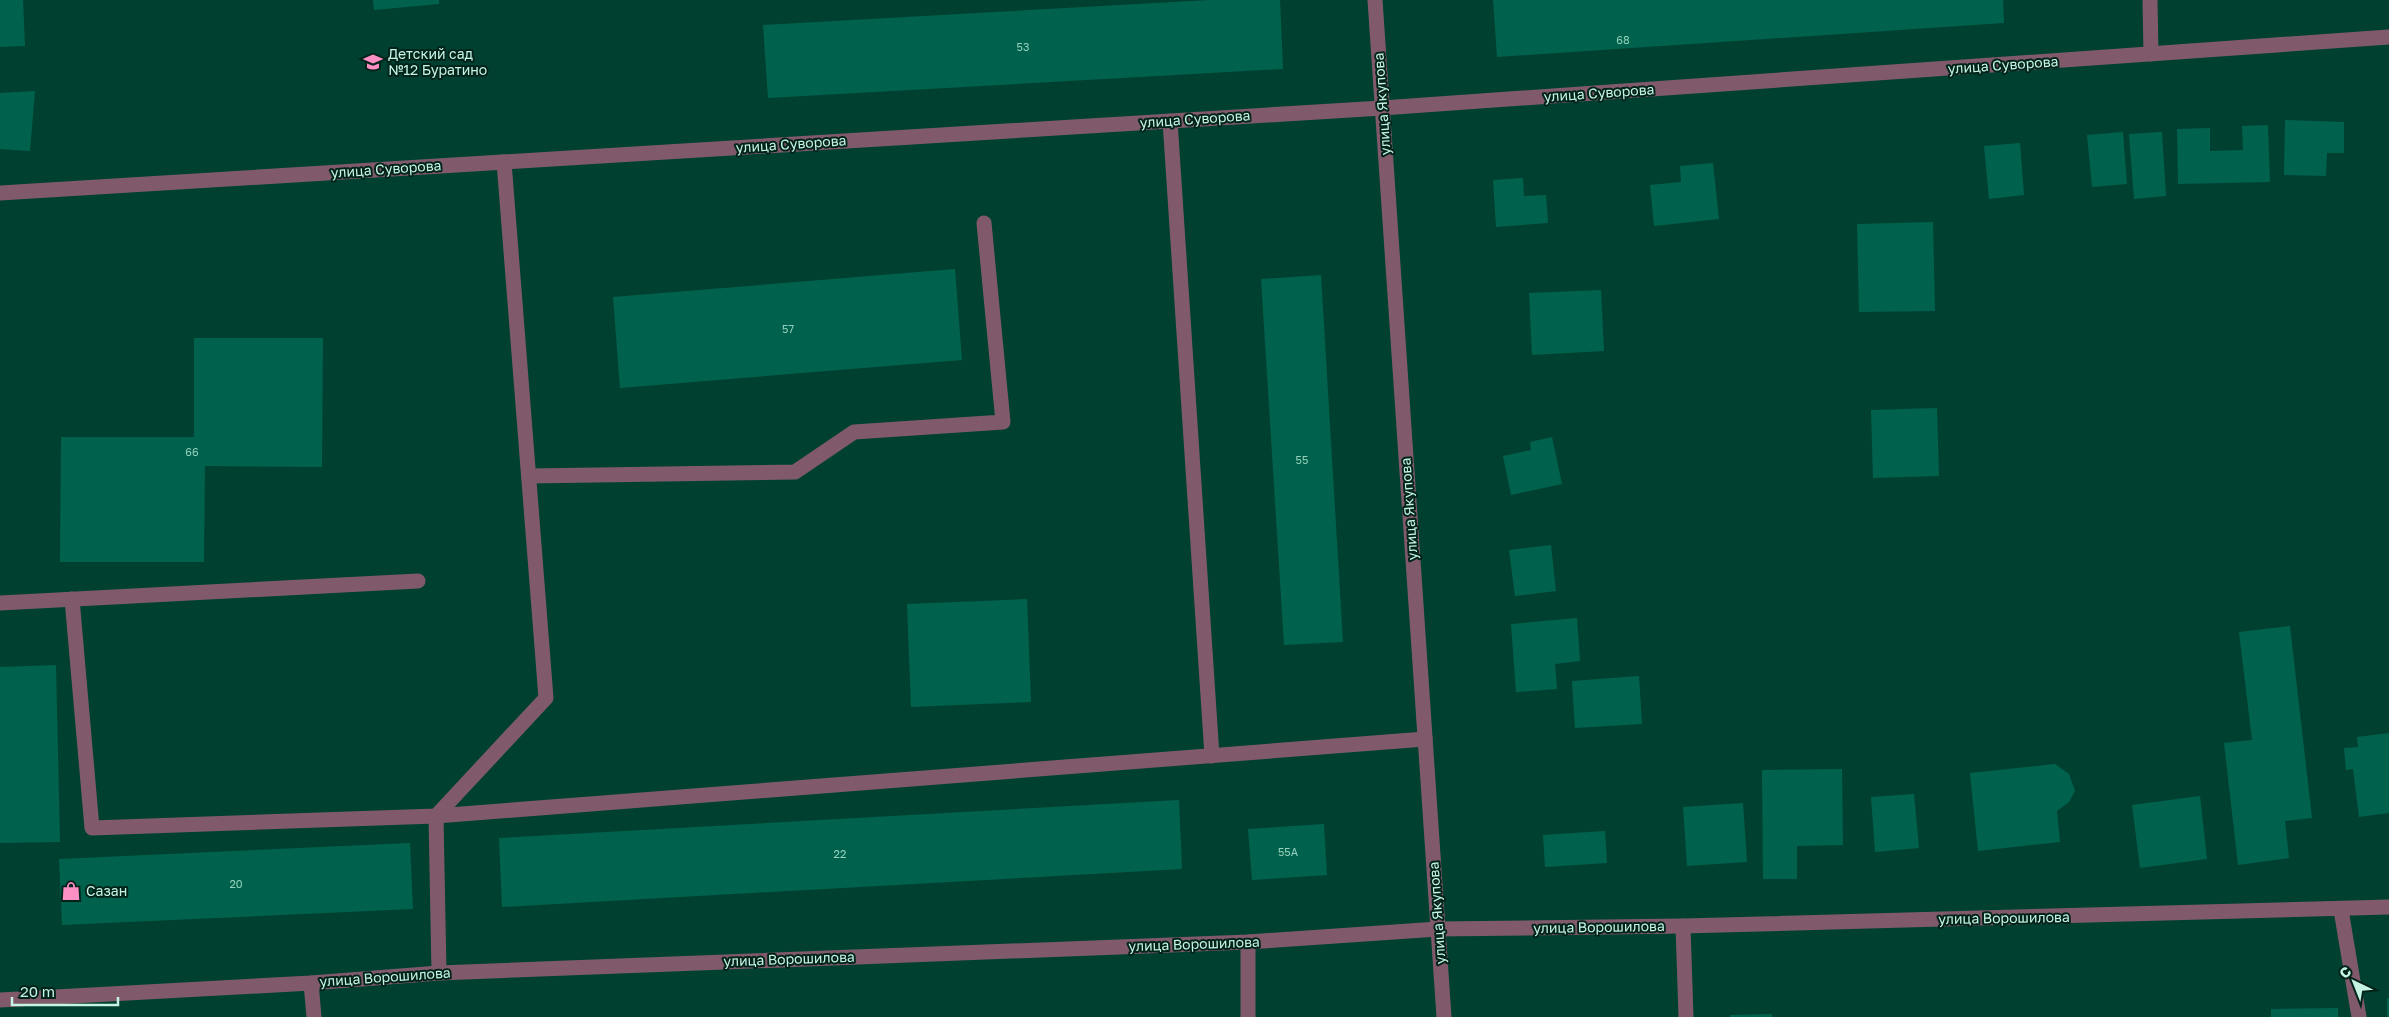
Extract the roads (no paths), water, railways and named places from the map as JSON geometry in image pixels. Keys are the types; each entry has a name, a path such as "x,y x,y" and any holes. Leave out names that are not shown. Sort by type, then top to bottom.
{"street":[{"name":"улица Якупова","path":"1376,0 1444,1017"},
{"path":"2150,0 2151,54"},
{"name":"улица Суворова","path":"0,192 1382,108 2389,37"},
{"path":"1170,121 1212,756"},
{"path":"439,973 436,816 546,698 504,162"},
{"path":"528,476 794,472 854,432 1002,422 984,223"},
{"path":"0,603 418,581"},
{"path":"72,599 92,828 436,816 1425,739"},
{"name":"улица Ворошилова","path":"0,1000 311,983 439,973 1248,942 1438,929 1682,926 2341,910 2389,907"},
{"path":"2341,910 2359,1017"},
{"path":"1682,926 1686,1017"},
{"path":"1248,942 1248,1017"},
{"path":"311,983 314,1017"}],"place":[{"name":"Детский сад №12 Буратино","path":"373,62"},
{"name":"Сазан","path":"71,891"}]}
